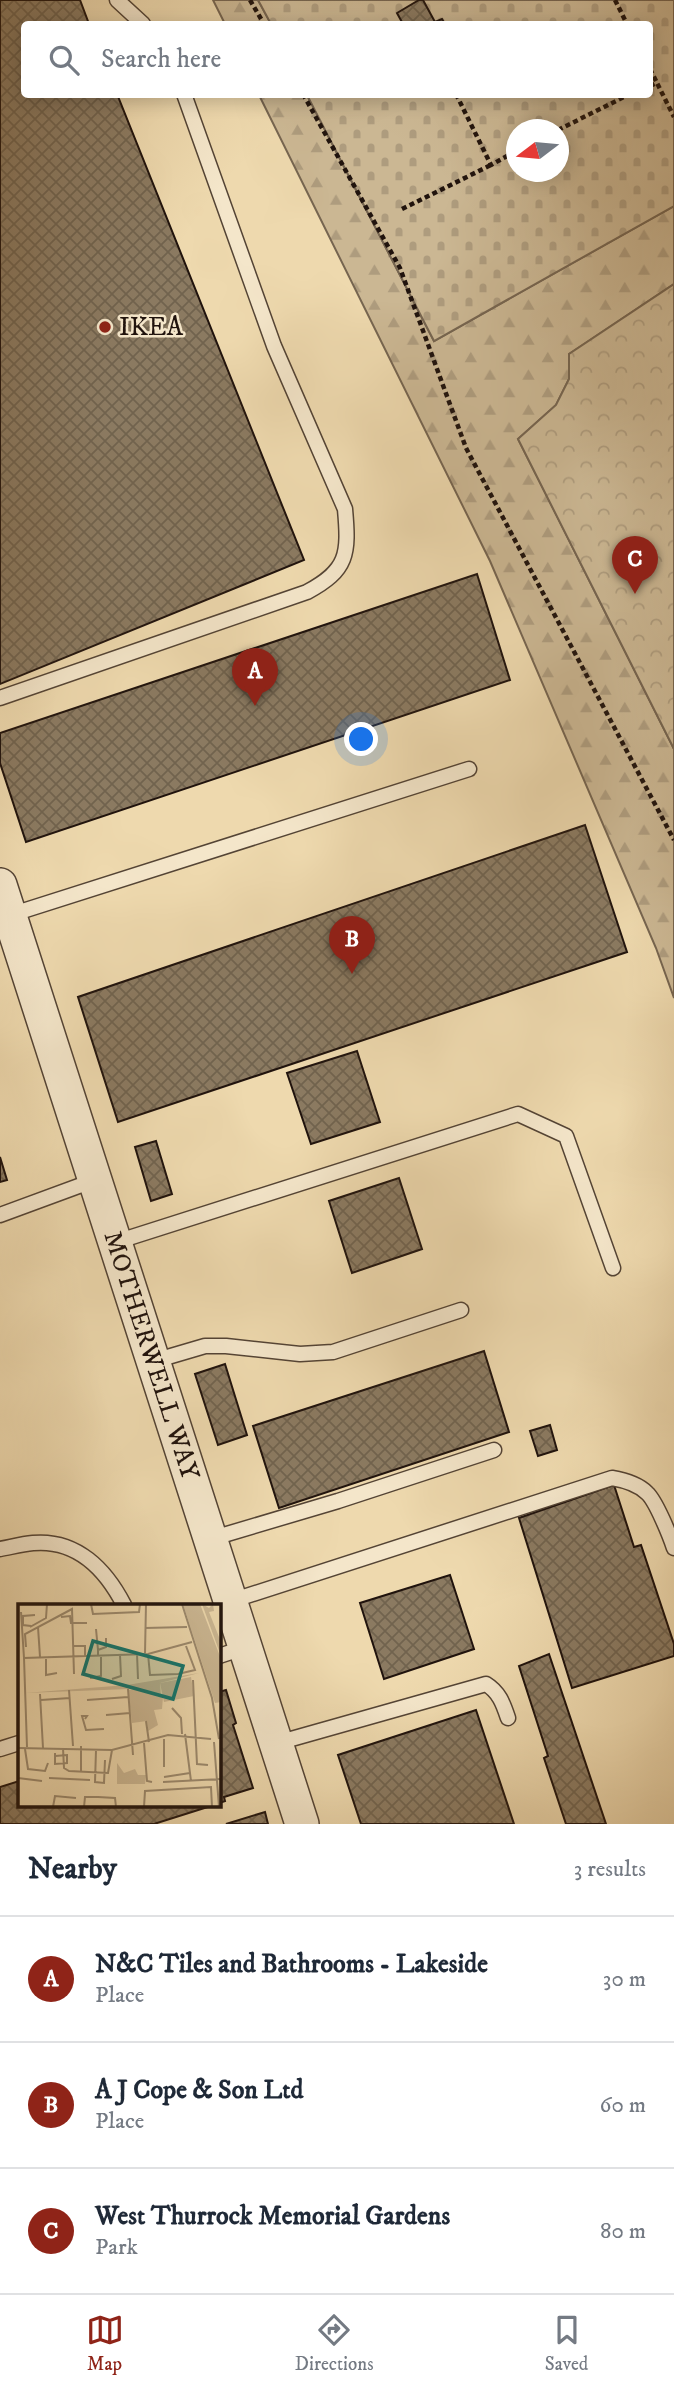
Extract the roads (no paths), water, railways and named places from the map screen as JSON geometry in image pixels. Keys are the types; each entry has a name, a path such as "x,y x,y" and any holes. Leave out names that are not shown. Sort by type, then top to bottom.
{"street":[{"name":"MOTHERWELL WAY","path":"5,900 231,1601 232,1651 277,1743 302,1824"}],"lane":[{"path":"117,0 140,21"},
{"path":"0,698 307,592 329,580 345,557 348,538 345,509 274,346 185,98"},
{"path":"5,900 469,769"},
{"path":"116,1242 518,1114 566,1136 613,1268"},
{"path":"0,1215 95,1180"},
{"path":"154,1362 205,1346 300,1354 333,1352 461,1310"},
{"path":"210,1539 494,1450"},
{"path":"231,1601 612,1478 627,1480 648,1493 674,1548"},
{"path":"0,1549 35,1542 79,1553 98,1566 112,1582 123,1604"},
{"path":"277,1743 486,1684 494,1689 501,1699 508,1718"},
{"path":"0,1749 18,1743"}],"place":[{"name":"IKEA","path":"105,327"},
{"name":"West Thurrock Memorial Gardens","path":"635,594"},
{"name":"N&C Tiles and Bathrooms - Lakeside","path":"255,706"},
{"name":"A J Cope & Son Ltd","path":"352,974"}]}
